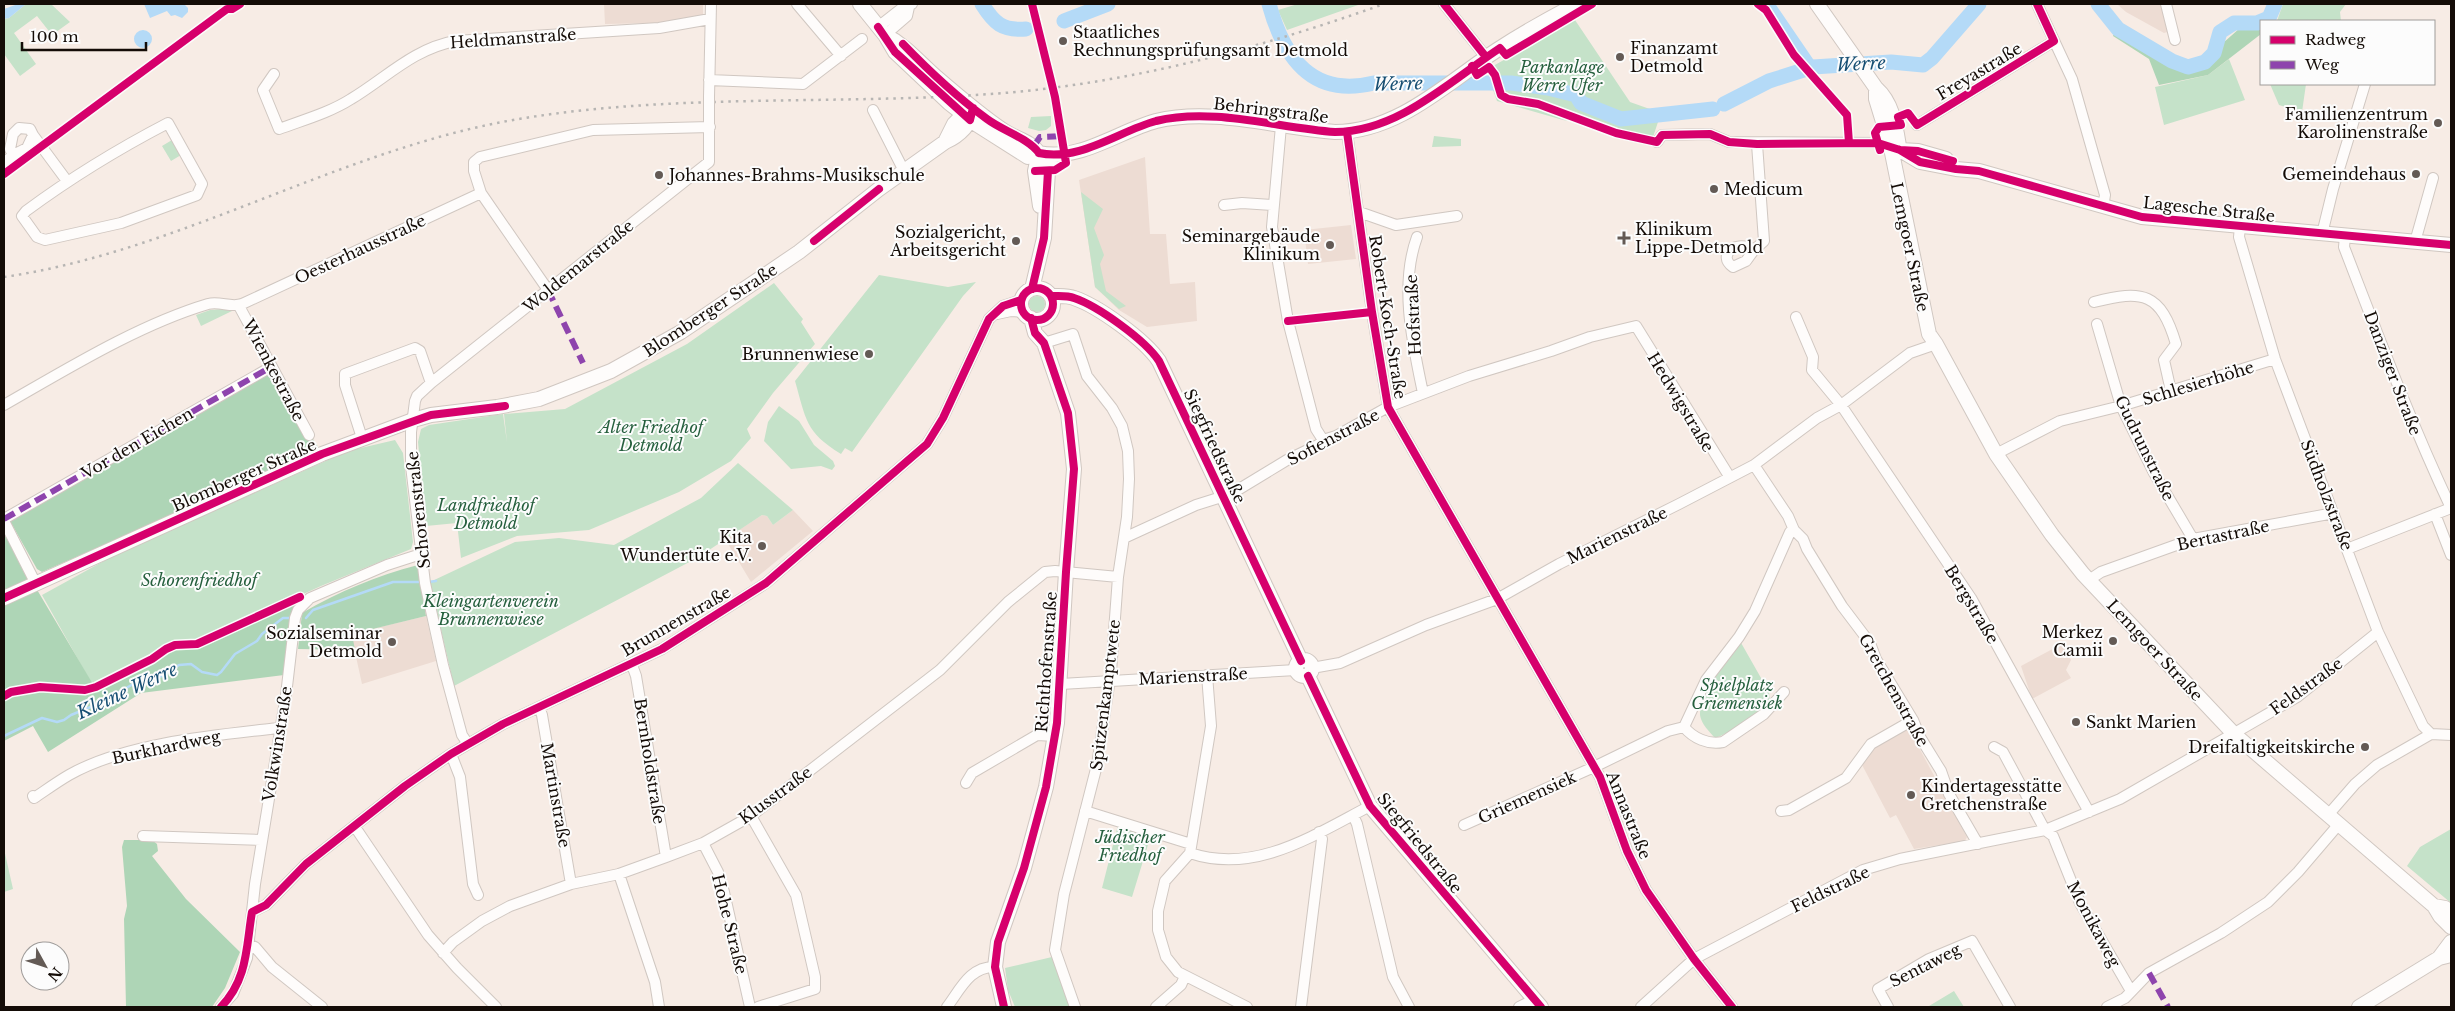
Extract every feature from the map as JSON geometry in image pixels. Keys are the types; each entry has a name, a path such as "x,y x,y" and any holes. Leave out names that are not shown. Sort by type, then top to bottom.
{"street":[{"name":"Woldemarstraße","path":"413,420 417,396 431,383 709,162 711,4"},
{"path":"797,4 841,56"},
{"path":"860,4 881,31 903,44 968,114 1028,157 1045,155"},
{"path":"1444,4 1486,57"},
{"name":"Behringstraße","path":"1045,155 1085,148 1155,121 1181,116 1227,118 1281,126 1347,132 1395,118 1486,57 1577,4"},
{"name":"Lemgoer Straße","path":"1816,4 1876,88 1888,101 1896,126 1895,149 1935,327 1936,344 1996,454 2052,535 2089,580 2234,734 2434,906 2440,916 2451,927"},
{"path":"2037,4 2072,79 2105,195 2103,207"},
{"path":"2166,4 2175,40"},
{"path":"881,31 901,9 910,5"},
{"name":"Heldmanstraße","path":"274,74 263,90 279,129 349,100 406,61 427,48 439,44 455,40 659,28 710,20"},
{"path":"709,80 803,84 862,39"},
{"name":"Freyastraße","path":"1917,125 2054,42"},
{"path":"2322,234 2331,196 2365,85"},
{"path":"872,110 904,171"},
{"name":"Blomberger Straße","path":"4,598 362,438 413,420 437,414 497,407 539,399 591,380 640,356 681,332 799,252 904,171 945,142 956,137 968,114"},
{"path":"168,123 202,184 196,195 121,222 45,240 37,237 22,216 67,181 116,150 168,123"},
{"path":"1281,126 1272,227 1288,321 1316,429 1323,440"},
{"path":"548,290 481,193 474,171 474,162 480,157 593,130 710,127"},
{"path":"13,154 10,150 13,134 19,128 30,129 33,136 67,181"},
{"name":"Robert-Koch-Straße","path":"1347,132 1372,312 1388,407 1497,599"},
{"path":"1656,142 1662,135 1710,134 1729,142 1757,144 1875,143 1895,149"},
{"path":"4,163 13,154 26,148 33,136"},
{"path":"1754,250 1764,241 1757,144"},
{"name":"Lagesche Straße","path":"1895,149 1918,151 1958,163 1969,169 2142,217 2451,245"},
{"path":"1034,312 1043,292 1041,258 1045,225 1041,215 1035,171 1045,155"},
{"path":"2415,242 2433,178"},
{"name":"Oesterhausstraße","path":"239,306 481,193"},
{"path":"1224,205 1242,203 1274,205"},
{"path":"1359,212 1396,225 1457,216"},
{"name":"Südholzstraße","path":"2240,227 2239,238 2275,359 2378,632 2423,726 2431,734"},
{"name":"Danziger Straße","path":"2345,236 2344,247 2393,376 2420,443 2451,508"},
{"name":"Hofstraße","path":"1417,237 1413,248 1410,278 1410,311 1413,345 1423,393"},
{"path":"1034,312 1025,293 1043,292"},
{"name":"Siegfriedstraße","path":"1043,292 1072,297 1089,305 1139,339 1155,355 1370,806 1537,1004"},
{"path":"2094,302 2124,294 2145,298 2160,306 2170,325 2176,344 2164,360 2171,391"},
{"path":"4,406 132,335 181,314 220,302 239,306"},
{"name":"Brunnenstraße","path":"252,912 266,905 306,864 405,786 451,754 539,707 632,665 686,636 766,583 927,444 943,418 987,322 1008,304 1034,312"},
{"path":"1034,312 1064,306 1089,305"},
{"name":"Wienkestraße","path":"239,306 270,367 309,435"},
{"name":"Richthofenstraße","path":"1004,1007 995,967 998,942 1024,868 1046,787 1054,736 1060,684 1074,469 1073,443 1066,404 1044,344 1035,333 1034,312"},
{"path":"1796,318 1813,357 1812,370 1841,405"},
{"name":"Gudrunstraße","path":"2097,324 2121,406 2154,473 2193,538"},
{"name":"Sofienstraße","path":"1124,538 1223,495 1231,494 1288,460 1318,445 1323,440 1336,436 1388,407 1469,376 1590,337 1636,326"},
{"name":"Hedwigstraße","path":"1636,326 1729,476"},
{"name":"Spitzenkamptwete","path":"1044,344 1073,334 1087,376 1112,408 1122,426 1128,451 1130,479 1118,577 1109,681 1097,765 1064,894 1055,950 1075,1007"},
{"name":"Marienstraße","path":"1060,684 1304,669 1340,663 1426,625 1497,599 1559,564 1679,504 1729,476 1754,465 1817,418 1841,405 1901,362 1910,353 1915,353 1936,344"},
{"path":"362,438 345,385 345,374 415,348 420,351 431,383"},
{"name":"Schlesierhöhe","path":"1996,454 2060,421 2121,406 2275,359"},
{"name":"Vor den Eichen","path":"4,520 270,367"},
{"name":"Bergstraße","path":"1841,405 1971,598 2088,812"},
{"name":"Schorenstraße","path":"413,420 411,466 420,554 448,685 462,735 468,744"},
{"name":"Gretchenstraße","path":"1754,465 1788,516 1794,530 1804,539 1807,549 1842,606 1870,643 1876,659 1913,720 1920,737 1940,770 1949,794 1978,844"},
{"path":"2347,549 2451,508"},
{"name":"Bertastraße","path":"2089,580 2100,572 2193,538 2334,513"},
{"path":"2435,514 2451,555"},
{"path":"4,520 36,584"},
{"path":"1784,692 1764,714 1723,742 1716,743 1692,737 1684,727 1706,680 1739,637 1755,611 1790,532 1794,530"},
{"name":"Volkwinstraße","path":"221,1007 238,985 247,958 261,840 286,695 295,618 303,604 327,590 420,554"},
{"name":"Klusstraße","path":"443,952 453,942 482,921 510,906 571,884 619,874 666,857 703,843 750,816 940,670 1008,602 1045,572 1066,572"},
{"path":"1066,572 1118,577"},
{"name":"Annastraße","path":"1497,599 1600,777 1626,851 1646,890 1694,960 1732,1007"},
{"name":"Feldstraße","path":"1641,1007 1694,960 1863,870 1900,859 2045,830 2120,799 2297,697 2378,632"},
{"name":"Bernholdstraße","path":"632,665 636,676 666,857"},
{"path":"1207,675 1211,726 1190,848 1165,881 1161,892 1158,920 1166,957 1172,966 1186,976 1247,1007"},
{"name":"Martinstraße","path":"539,707 542,715 571,884"},
{"path":"1781,811 1788,810 1846,778 1871,744 1913,720"},
{"name":"Griemensiek","path":"1464,825 1594,767 1668,730 1684,727"},
{"name":"Burkhardweg","path":"33,796 34,798 71,774 127,753 184,740 279,728"},
{"path":"2107,1007 2125,998 2149,973 2221,933 2268,902 2298,872 2334,820 2355,784 2377,765 2431,734 2451,735"},
{"path":"966,783 972,773 1037,735 1054,736"},
{"path":"1994,747 2003,752 2045,830"},
{"path":"451,754 460,777 473,884 478,895"},
{"path":"1086,812 1214,858 1241,859 1281,851 1370,806"},
{"path":"1353,815 1362,841 1395,982 1409,1007"},
{"path":"750,816 796,896 815,977 815,989 758,1007"},
{"path":"355,827 428,935 496,1007"},
{"name":"Monikaweg","path":"2045,830 2053,836 2080,904 2131,991"},
{"path":"1301,1007 1322,839 1319,832"},
{"path":"143,836 261,840"},
{"name":"Hohe Straße","path":"703,843 718,872 724,892 750,1007"},
{"path":"619,874 655,982 659,1007"},
{"name":"Lemgoer Straße","path":"2434,906 2446,908 2451,913"},
{"name":"Sentaweg","path":"1888,1007 1878,989 1929,959 1972,941 2010,1007"},
{"path":"2362,1006 2445,957 2451,942"},
{"path":"248,944 255,947 272,967 322,1007"},
{"path":"947,1007 972,974 988,966 995,967"},
{"path":"1156,1007 1181,985 1186,976"},
{"path":"1520,1007 1537,1004"}],"shaded area":[{"path":"604,4 703,4 703,16 656,23 605,24"},
{"path":"2117,4 2164,4 2171,31 2164,33 2126,12"},
{"path":"1145,157 1150,234 1166,234 1170,284 1195,282 1197,321 1147,327 1119,310 1095,287 1079,180"},
{"name":"Seminargebäude Klinikum","path":"1351,225 1356,259 1308,264 1304,230"},
{"name":"Kita Wundertüte e.V.","path":"793,510 813,531 751,582 725,539 762,515 767,516 773,525"},
{"name":"Sozialseminar Detmold","path":"426,616 436,661 362,684 351,634"},
{"path":"2062,644 2071,660 2066,670 2071,678 2032,699 2021,666"},
{"name":"Kindertagesstätte Gretchenstraße","path":"1909,729 1967,837 1965,841 1914,849 1896,815 1890,818 1861,763 1875,745"}],"green space":[{"path":"26,4 51,4 70,22 52,35 37,16 14,33 36,64 20,76 4,54 4,19 9,18"},
{"path":"1298,4 1361,4 1287,30 1278,10"},
{"path":"2283,4 2346,4 2340,12 2341,20 2277,20"},
{"name":"Parkanlage Werre Ufer","path":"1575,20 1630,102 1661,113 1653,137 1563,120 1497,101 1486,70"},
{"path":"2260,24 2260,35 2208,75 2159,85 2149,59 2113,36 2114,33 2148,54 2173,65 2185,68 2198,68 2211,65 2223,43 2240,28"},
{"path":"2229,59 2245,100 2164,125 2155,87 2208,75"},
{"path":"2270,85 2306,85 2302,112 2279,105"},
{"path":"1051,116 1051,126 1046,130 1039,131 1028,128 1031,117"},
{"path":"1434,136 1461,139 1461,146 1432,147"},
{"path":"172,140 181,155 171,161 162,146"},
{"path":"1081,192 1103,209 1094,228 1104,255 1100,264 1106,291 1126,306 1119,309 1095,287"},
{"name":"Brunnenwiese","path":"879,275 948,287 976,282 963,296 852,452 845,448 841,454 820,439 809,424 795,381"},
{"name":"Alter Friedhof Detmold","path":"774,283 803,319 801,322 815,344 773,393 747,429 751,438 731,461 679,492 589,530 517,536 461,558 457,523 426,526 418,442 421,429 429,425 503,414 507,442 504,414 565,409 687,344"},
{"path":"1037,296 1043,298 1045,304 1043,310 1037,312 1031,310 1029,304 1031,298"},
{"path":"222,309 232,311 201,326 196,315 210,310"},
{"path":"269,371 320,450 42,572 37,569 10,521"},
{"path":"779,406 799,421 814,445 833,461 835,466 832,470 821,466 791,469 764,441 768,422"},
{"name":"Schorenfriedhof","path":"395,440 403,453 413,542 411,549 321,586 200,641 163,646 153,656 93,686 42,595 113,556 348,451"},
{"name":"Kleingartenverein Brunnenwiese","path":"738,463 793,510 773,525 767,516 762,515 697,558 454,686 430,582 515,542 559,538 614,545 701,498"},
{"path":"4,534 97,691 174,649 196,647 296,603 284,675 141,693 48,752 33,726 4,741"},
{"path":"418,565 426,616 352,634 355,650 298,649 302,613 358,585"},
{"name":"Spielplatz Griemensiek","path":"1740,641 1769,692 1769,701 1764,709 1751,719 1715,738 1702,722 1700,715 1701,706 1709,686 1721,666"},
{"name":"Jüdischer Friedhof","path":"1118,825 1151,835 1132,897 1102,888"},
{"path":"2451,829 2451,903 2407,866 2420,847"},
{"path":"124,840 152,840 157,844 158,851 152,856 186,899 240,952 225,988 212,1007 126,1007 124,919 127,906 122,847"},
{"path":"4,849 13,889 4,892"},
{"path":"1052,957 1072,1007 1015,1007 1008,990 1005,968"},
{"path":"1954,991 1964,1007 1929,1006"}],"water":[{"path":"18,4 26,4 9,18 4,19 4,9"},
{"path":"144,4 184,4 188,8 188,12 182,18 175,15 171,16 167,11 150,18"},
{"path":"143,30 149,33 152,39 149,45 143,48 137,45 134,39 137,33"}],"waterway":[{"name":"Werre","path":"982,4 995,21 1005,27 1026,29"},
{"name":"Werre","path":"1064,21 1108,4"},
{"name":"Werre","path":"1269,4 1283,42 1293,57 1304,70 1318,79 1334,85 1353,86 1374,83 1511,83 1548,88 1576,95 1581,103 1621,119 1713,109"},
{"path":"1770,4 1813,67"},
{"name":"Werre","path":"1724,104 1769,81 1813,67 1891,62 1923,65 1932,58 1979,4"},
{"name":"Werre","path":"2098,4 2118,29 2172,61 2188,67 2205,62 2214,53 2220,32 2234,23 2260,22"},
{"name":"Werre","path":"2264,20 2269,18 2275,4"},
{"name":"Kleine Werre","path":"428,582 436,581"},
{"name":"Kleine Werre","path":"306,618 313,610 393,582 423,582"},
{"name":"Kleine Werre","path":"4,736 42,718 57,722 64,720 71,715 98,704 135,683 162,676 179,665 191,664 202,672 217,675 235,654 257,641 262,634 283,618 291,618"}],"railway":[{"path":"4,277 69,264 133,246 384,154 448,135 513,120 574,111 635,106 943,97 1053,88 1101,81 1197,61 1291,35 1384,4"}],"marked path":[{"path":"1034,146 1040,137 1062,136"},
{"path":"548,290 583,363"},
{"path":"4,519 271,367"},
{"path":"2149,973 2168,1007"}],"cycle path":[{"path":"4,174 227,9 232,9 240,4"},
{"path":"1032,4 1055,97 1066,163 1055,170 1035,171"},
{"path":"1444,4 1486,57"},
{"path":"1039,153 1054,155 1069,153 1099,144 1156,121 1178,117 1223,117 1335,132 1358,130 1380,124 1402,114 1442,89 1500,48 1506,55 1592,4"},
{"path":"1758,4 1766,10 1794,55 1847,115 1849,143"},
{"path":"1880,150 1875,133 1879,127 1901,125 1898,117 1908,113 1917,125 2054,41 2037,4"},
{"path":"878,27 895,52 970,120 973,108"},
{"path":"903,44 965,102 993,123 1028,143 1039,153"},
{"path":"1472,66 1477,75 1489,67 1495,75 1501,95 1508,99 1538,104 1616,133 1657,142 1662,135 1710,134 1729,142 1757,144 1878,143 1900,150 1918,151 1953,161"},
{"path":"1347,132 1372,312 1388,407 1600,777 1627,851 1646,890 1694,959 1732,1007"},
{"path":"1900,150 1920,162 1979,171 2142,217 2451,245"},
{"path":"1032,289 1044,238 1048,171"},
{"path":"814,241 879,189"},
{"path":"1037,288 1043,289 1048,293 1052,298 1053,304 1052,310 1048,315 1043,319 1037,320 1031,319 1026,315 1022,310 1021,304 1022,298 1026,293 1031,289 1037,288"},
{"path":"1051,296 1071,297 1095,308 1143,343 1159,361 1301,661"},
{"path":"221,1007 230,996 241,974 247,950 252,912 266,905 306,864 405,786 451,754 503,724 662,649 766,583 927,444 943,418 989,319 1003,306 1021,300"},
{"path":"1288,321 1372,312"},
{"path":"1004,1007 995,967 998,942 1024,868 1046,787 1057,723 1074,469 1068,413 1044,343 1035,333 1031,318"},
{"path":"4,598 322,454 431,415 505,406"},
{"path":"4,696 11,692 40,687 85,690 96,687 152,659 175,645 197,644 300,597"},
{"path":"1308,676 1370,806 1541,1007"}],"place":[{"name":"Staatliches Rechnungsprüfungsamt Detmold","path":"1063,41"},
{"name":"Finanzamt Detmold","path":"1620,57"},
{"name":"Familienzentrum Karolinenstraße","path":"2438,123"},
{"name":"Gemeindehaus","path":"2416,174"},
{"name":"Johannes-Brahms-Musikschule","path":"659,175"},
{"name":"Medicum","path":"1714,189"},
{"name":"Klinikum Lippe-Detmold","path":"1624,238"},
{"name":"Sozialgericht, Arbeitsgericht","path":"1016,241"},
{"name":"Seminargebäude Klinikum","path":"1330,245"},
{"name":"Brunnenwiese","path":"869,354"},
{"name":"Kita Wundertüte e.V.","path":"762,546"},
{"name":"Merkez Camii","path":"2113,641"},
{"name":"Sozialseminar Detmold","path":"392,642"},
{"name":"Sankt Marien","path":"2076,722"},
{"name":"Dreifaltigkeitskirche","path":"2365,747"},
{"name":"Kindertagesstätte Gretchenstraße","path":"1911,795"}],"park label":[{"name":"Landfriedhof Detmold","path":"486,514"}]}
